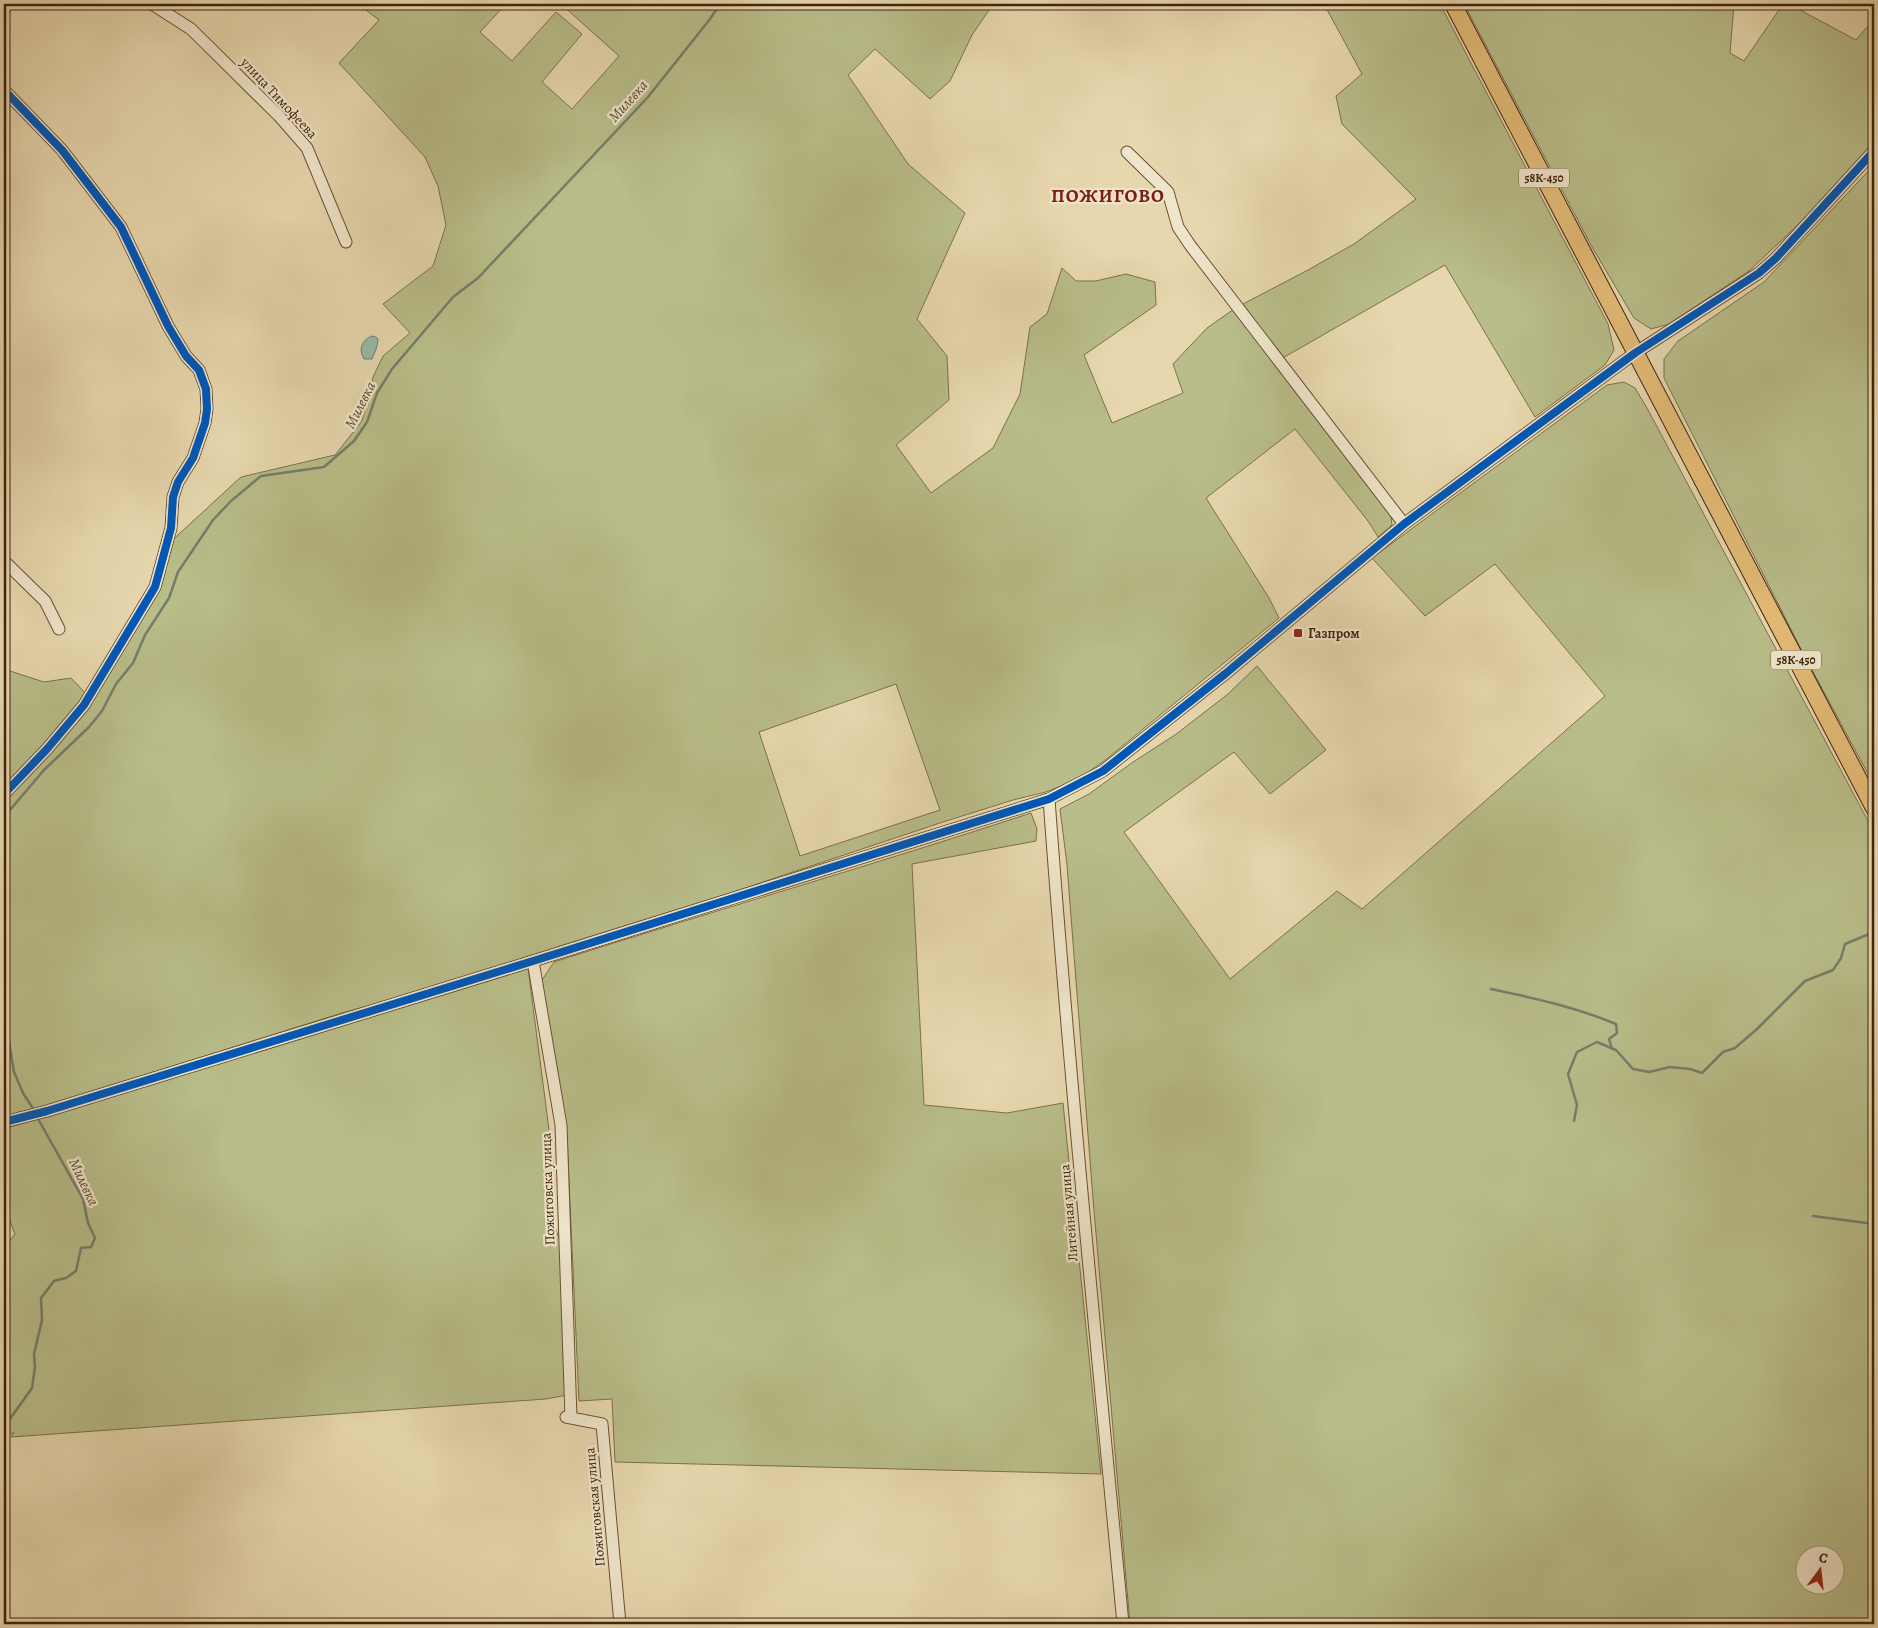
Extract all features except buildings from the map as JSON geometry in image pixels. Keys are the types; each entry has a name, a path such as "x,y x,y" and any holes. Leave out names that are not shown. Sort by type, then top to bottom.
{"highway":[{"name":"58К-450","path":"1453,4 1874,808"}],"street":[{"name":"улица Тимофеева","path":"152,4 191,29 279,116 307,148 346,242"},
{"path":"4,90 62,150 121,227 168,326 186,356 199,370 206,389 207,409 205,424 193,458 178,482 173,497 171,528 154,587 84,704 4,794"},
{"path":"4,1122 532,961 1049,799 1103,771 1225,674 1404,524 1635,353 1765,268 1874,151"},
{"path":"1127,152 1168,192 1178,227 1190,245 1404,524"},
{"path":"4,561 45,601 59,629"},
{"name":"Литейная улица","path":"1049,799 1057,914 1089,1271 1123,1624"},
{"name":"Пожиговска улица","path":"532,961 561,1125 568,1417"},
{"name":"Пожиговская улица","path":"568,1417 602,1424 620,1624"}],"shaded area":[{"path":"358,4 506,4 480,32 512,61 556,12 582,34 542,82 572,109 619,56 561,4 993,4 972,35 950,81 930,99 875,49 848,75 908,164 965,213 917,319 947,356 949,400 896,445 931,493 993,448 1020,394 1030,327 1047,314 1062,268 1076,281 1096,281 1126,274 1155,282 1156,305 1084,355 1112,423 1183,393 1173,364 1207,328 1234,309 1390,509 1392,525 1378,537 1368,521 1295,429 1206,498 1269,598 1279,618 1104,761 1078,779 1046,792 1013,800 943,822 730,893 560,946 464,981 345,1012 4,1119 4,669 44,682 71,678 90,698 138,611 167,545 241,477 335,455 362,421 373,377 383,356 410,333 383,304 433,266 446,225 438,186 425,157 339,63 379,20","holes":["896,684 940,810 800,856 759,732"]},
{"path":"1324,4 1440,4 1608,324 1614,350 1605,365 1535,417 1445,265 1281,359 1243,304 1354,244 1416,199 1342,124 1336,96 1362,74"},
{"path":"1464,4 1734,4 1730,53 1744,61 1783,4 1789,4 1856,40 1874,19 1874,142 1803,220 1749,271 1669,324 1651,329 1634,318 1592,247"},
{"path":"1874,165 1874,785 1804,655 1664,378 1664,359 1678,341 1764,282"},
{"path":"372,336 378,339 376,349 372,359 364,359 361,352 363,342"},
{"path":"1624,382 1635,388 1874,832 1874,1624 1130,1624 1093,1199 1067,865 1060,809 1089,794 1175,735 1228,694 1257,666 1326,750 1270,794 1234,752 1124,832 1230,979 1337,891 1362,909 1605,696 1495,564 1425,616 1372,558 1607,385"},
{"path":"1031,813 1037,829 1036,841 912,864 924,1105 1007,1113 1063,1103 1101,1474 615,1462 612,1399 579,1401 567,1137 542,980 554,962"},
{"path":"528,968 554,1168 551,1199 552,1216 562,1245 567,1395 546,1399 11,1437 14,1432 4,1438 4,1248 15,1234 4,1207 4,1129"}],"waterway":[{"name":"Милевка","path":"4,817 44,770 89,727 102,711 116,684 133,663 145,635 169,598 178,572 213,520 231,501 261,476 324,467 354,441 367,422 377,393 392,369 453,297 478,278 648,97 720,4"},
{"path":"1574,1121 1577,1105 1568,1074 1577,1052 1597,1042 1616,1050 1633,1069 1649,1072 1670,1067 1690,1069 1702,1073 1723,1052 1735,1048 1757,1029 1805,981 1833,970 1841,958 1845,944 1874,932"},
{"path":"1491,989 1570,1008 1616,1024 1617,1033 1609,1039 1612,1049"},
{"name":"Милевка","path":"4,1012 14,1072 23,1093 34,1110"},
{"name":"Милевка","path":"4,1424 10,1419 32,1388 35,1367 34,1354 42,1320 41,1298 54,1281 66,1278 76,1271 81,1248 91,1247 95,1238 88,1223 83,1199 37,1117"},
{"path":"1813,1216 1874,1224"}],"cycle path":[{"path":"4,90 62,150 121,227 168,326 186,356 199,370 206,389 207,409 205,423 193,458 178,482 173,497 171,528 155,587 84,705 47,749 4,794"},
{"path":"4,1122 47,1111 533,961 1049,799 1103,771 1225,674 1404,524 1635,353 1759,273 1776,258 1874,151"}],"place":[{"name":"Газпром","path":"1298,633"}],"district":[{"name":"ПОЖИГОВО","path":"1108,196"}]}
